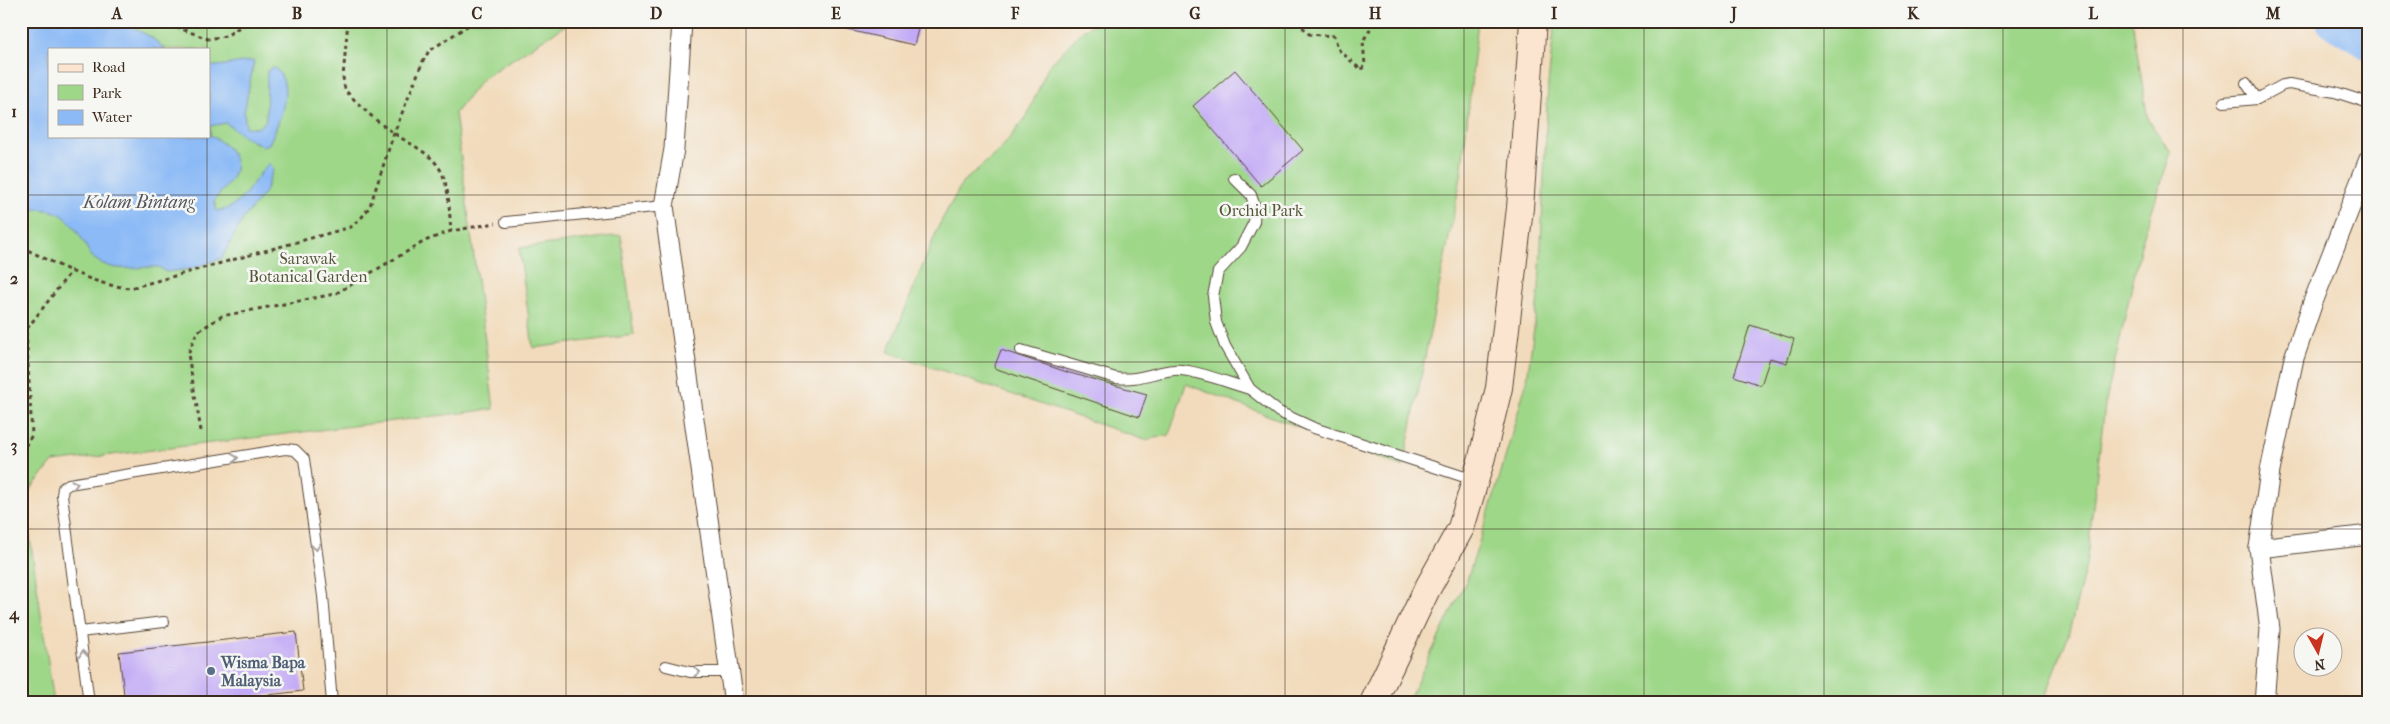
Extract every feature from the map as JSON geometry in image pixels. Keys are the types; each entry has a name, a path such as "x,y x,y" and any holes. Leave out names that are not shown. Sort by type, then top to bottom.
{"street":[{"path":"682,21 674,149 664,206 734,703"},
{"path":"1373,703 1426,591 1461,528 1499,388 1520,208 1533,21"},
{"path":"2264,703 2270,629 2259,548 2270,471 2294,358 2361,197 2369,159"},
{"path":"2259,548 2369,535"}],"lane":[{"path":"2246,83 2257,99"},
{"path":"2224,102 2257,99 2283,85 2289,84 2335,92 2369,103"},
{"path":"1234,178 1251,195 1255,207 1254,222 1241,247 1218,272 1213,296 1216,322 1222,338 1250,389"},
{"path":"506,222 664,206"},
{"path":"1021,350 1116,378 1130,380 1174,370 1185,370 1250,389 1279,412 1314,428 1475,480"},
{"path":"89,703 62,495 63,488 69,484 295,450 304,458 323,596 332,703"},
{"path":"80,632 164,622"},
{"path":"666,666 690,672 729,672"}],"path":[{"path":"161,21 208,39 226,36 249,21"},
{"path":"348,21 343,76 345,90 394,134 414,144 429,156 440,170 446,186 451,231"},
{"path":"21,247 96,281 119,287 144,286 351,227 370,206 394,134 429,51 475,21"},
{"path":"1297,21 1309,34 1334,36 1339,50 1361,70 1365,65 1364,41 1376,21"},
{"path":"201,431 188,354 196,332 222,316 336,294 425,241 451,231 506,222"},
{"path":"21,452 32,435 26,330 72,270"}],"green space":[{"name":"Sarawak Botanical Garden","path":"21,21 572,21 483,78 455,113 494,409 53,462 24,497 54,703 21,703"},
{"name":"Orchid Park","path":"1100,21 1478,21 1461,177 1403,467 1186,384 1169,435 1145,440 888,352 939,225 963,182 1000,150 1027,116 1048,67 1083,30"},
{"path":"1555,21 2132,21 2148,120 2171,152 2142,241 2105,405 2086,566 2068,636 2043,703 1407,703 1468,577 1498,483 1527,380 1539,290 1548,84"},
{"path":"621,235 634,335 533,348 519,248"}],"water":[{"name":"Kolam Bintang","path":"23,21 121,21 151,37 164,48 48,48 48,138 210,138 210,135 226,146 235,162 233,176 214,201 217,211 227,209 241,199 270,163 273,170 265,192 243,219 222,258 191,269 166,272 159,267 112,267 96,260 90,254 71,223 59,213 33,209 21,210"},
{"name":"Kolam Bintang","path":"254,61 244,113 246,127 258,128 266,121 267,71 273,67 280,74 284,82 285,92 281,114 269,144 263,146 246,138 226,123 210,126 210,66"}],"building":[{"path":"836,21 920,21 914,45 835,27"},
{"path":"1235,70 1303,150 1261,186 1193,106"},
{"path":"1750,325 1794,339 1787,363 1770,358 1761,385 1734,376"},
{"path":"1001,350 1070,373 1147,394 1139,417 994,368"},
{"name":"Wisma Bapa Malaysia","path":"296,632 303,691 198,703 125,703 119,652"}],"waterway":[{"path":"2330,21 2369,45"}],"place":[{"name":"Wisma Bapa Malaysia","path":"211,671"}]}
